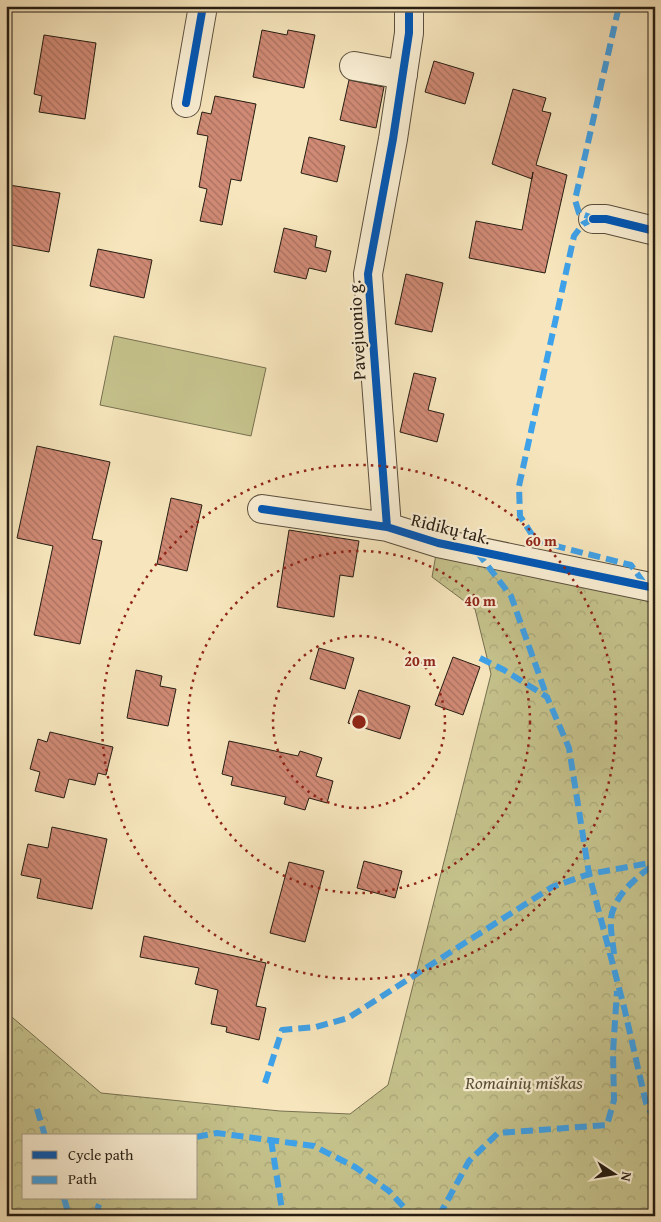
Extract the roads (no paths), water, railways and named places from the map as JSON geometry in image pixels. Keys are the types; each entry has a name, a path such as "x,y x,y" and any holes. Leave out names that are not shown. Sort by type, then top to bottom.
{"street":[{"path":"186,103 203,6"},
{"name":"Pavejuonio g.","path":"387,527 368,274 403,75 409,6"},
{"path":"354,66 403,75"},
{"path":"593,219 606,219 655,231"},
{"path":"262,509 387,527"},
{"name":"Ridikų tak.","path":"387,527 438,543 655,588"}],"park label":[{"name":"Romainių miškas","path":"524,1083"}]}
